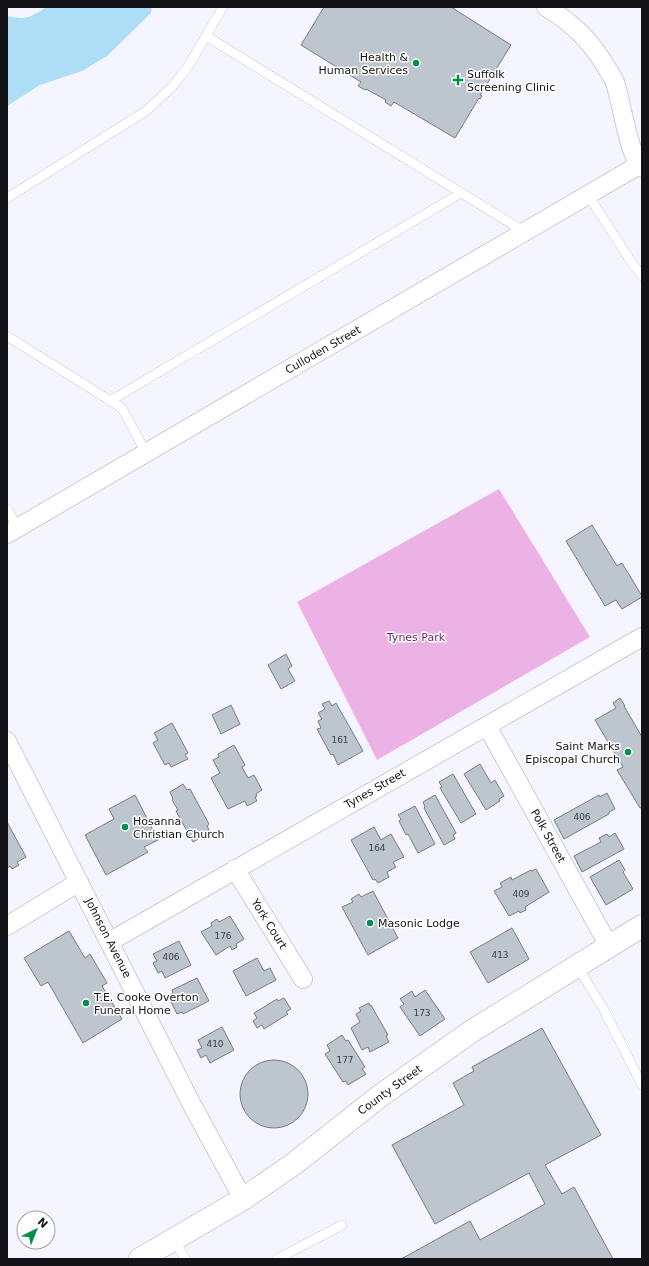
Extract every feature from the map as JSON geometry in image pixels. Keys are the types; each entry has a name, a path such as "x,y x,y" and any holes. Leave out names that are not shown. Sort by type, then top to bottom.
{"street":[{"path":"546,7 559,15 580,32 598,54 616,84 632,149 641,167"},
{"name":"Culloden Street","path":"12,531 588,195 641,167"},
{"name":"Tynes Street","path":"109,942 642,637"},
{"name":"Polk Street","path":"487,726 608,946"},
{"name":"Johnson Avenue","path":"7,741 190,1101 242,1199"},
{"name":"York Court","path":"235,869 303,979"},
{"path":"7,926 79,882"},
{"name":"County Street","path":"140,1259 242,1199 295,1163 380,1096 472,1031 642,926"}],"lane":[{"path":"7,198 146,111 172,87 189,65 223,7"},
{"path":"206,36 525,232"},
{"path":"110,401 461,193"},
{"path":"588,195 642,276"},
{"path":"7,336 122,408 146,453"},
{"path":"7,509 12,531"},
{"path":"577,966 603,1008 642,1085"},
{"path":"277,1259 342,1225"},
{"path":"174,1239 185,1259"}],"green space":[{"name":"Tynes Park","path":"499,489 590,637 377,760 297,602"}],"water":[{"path":"46,7 152,7 151,13 107,56 82,71 40,85 7,106 7,16 19,18 28,17 36,14"}],"building":[{"name":"Health & Human Services","path":"324,7 451,7 511,45 487,84 489,86 487,89 485,88 480,95 482,96 480,99 479,98 455,138 394,102 391,106 385,102 386,100 358,86 361,82 301,45"},
{"path":"592,525 617,566 622,563 642,596 622,609 616,600 605,606 566,541"},
{"path":"286,654 292,666 288,669 295,681 281,689 268,665"},
{"name":"Saint Marks Episcopal Church","path":"620,698 642,737 642,807 640,808 617,770 623,767 595,720 616,708 613,703"},
{"path":"329,701 332,706 336,703 363,751 338,765 333,754 331,755 317,729 321,728 318,721 322,719 318,713 325,709 322,704"},
{"path":"231,705 240,724 221,734 212,715"},
{"path":"172,723 188,753 185,755 188,759 171,767 169,763 165,765 153,743 158,740 154,733"},
{"path":"234,745 245,765 242,767 248,778 254,775 262,790 256,794 257,796 255,797 257,801 247,806 245,801 228,809 211,778 220,773 213,760 219,757 218,754"},
{"path":"480,764 491,783 495,780 504,796 499,799 500,801 486,810 464,774"},
{"path":"453,774 476,814 461,823 440,788 442,787 439,782"},
{"path":"183,784 187,790 190,789 209,824 207,826 210,832 193,842 176,811 178,810 172,800 173,799 170,792"},
{"path":"607,793 615,809 609,812 609,814 564,839 554,820 599,795 600,797"},
{"name":"Hosanna Christian Church","path":"135,795 158,840 144,847 148,852 106,875 85,835 114,819 109,809"},
{"path":"435,795 456,833 453,835 455,839 444,845 424,808 423,802"},
{"path":"415,806 435,844 418,853 408,834 406,835 399,821 401,819 398,815"},
{"path":"7,822 26,857 17,862 19,865 12,869 10,866 7,868"},
{"path":"374,827 381,840 391,834 404,857 393,862 396,867 387,872 389,877 378,883 375,879 373,880 351,840"},
{"path":"615,833 624,849 582,872 574,856 601,842 599,838 607,834 609,837"},
{"path":"619,860 625,870 623,872 633,889 606,905 590,877"},
{"path":"536,869 549,892 525,907 526,910 520,913 519,911 509,916 494,891 502,887 500,883 511,877 512,880"},
{"name":"Masonic Lodge","path":"373,891 398,938 368,955 342,907 353,902 351,899 359,894 361,897"},
{"path":"230,916 244,939 236,944 237,947 232,950 230,946 216,955 201,932 212,926 211,923 217,919 219,922"},
{"path":"512,928 529,959 488,983 470,952"},
{"name":"T.E. Cooke Overton Funeral Home","path":"69,931 85,958 90,954 107,983 102,986 122,1019 83,1043 48,982 41,986 24,958"},
{"path":"179,941 191,965 165,978 162,971 158,973 153,963 157,961 153,954"},
{"path":"257,958 264,971 270,968 276,980 246,996 233,971"},
{"path":"197,978 209,1001 183,1014 182,1012 177,1014 168,996 173,993 172,990"},
{"path":"425,990 445,1019 420,1036 400,1007 404,1004 400,999 412,991 415,997"},
{"path":"284,998 291,1009 286,1012 288,1014 264,1029 262,1025 257,1028 253,1021 257,1018 254,1013 277,999 278,1001"},
{"path":"369,1003 388,1035 386,1036 389,1042 370,1052 368,1047 362,1050 351,1028 360,1022 356,1014 361,1011 359,1008"},
{"path":"222,1027 234,1050 210,1063 206,1055 201,1058 197,1050 202,1048 198,1040"},
{"path":"542,1028 601,1135 545,1165 562,1194 574,1187 613,1259 401,1259 470,1221 480,1240 545,1204 529,1173 435,1224 392,1145 464,1105 453,1083 474,1071 472,1067"},
{"path":"342,1035 346,1041 348,1040 365,1067 362,1069 366,1074 348,1085 346,1081 343,1082 325,1054 330,1051 327,1045"},
{"path":"274,1060 287,1063 298,1070 305,1081 308,1094 305,1107 298,1118 287,1125 274,1128 261,1125 250,1118 243,1107 240,1094 243,1081 250,1070 261,1063"}],"place":[{"name":"Health & Human Services","path":"416,63"},
{"name":"Suffolk Screening Clinic","path":"458,80"},
{"name":"Saint Marks Episcopal Church","path":"628,752"},
{"name":"Hosanna Christian Church","path":"125,827"},
{"name":"Masonic Lodge","path":"370,923"},
{"name":"T.E. Cooke Overton Funeral Home","path":"86,1003"}]}
